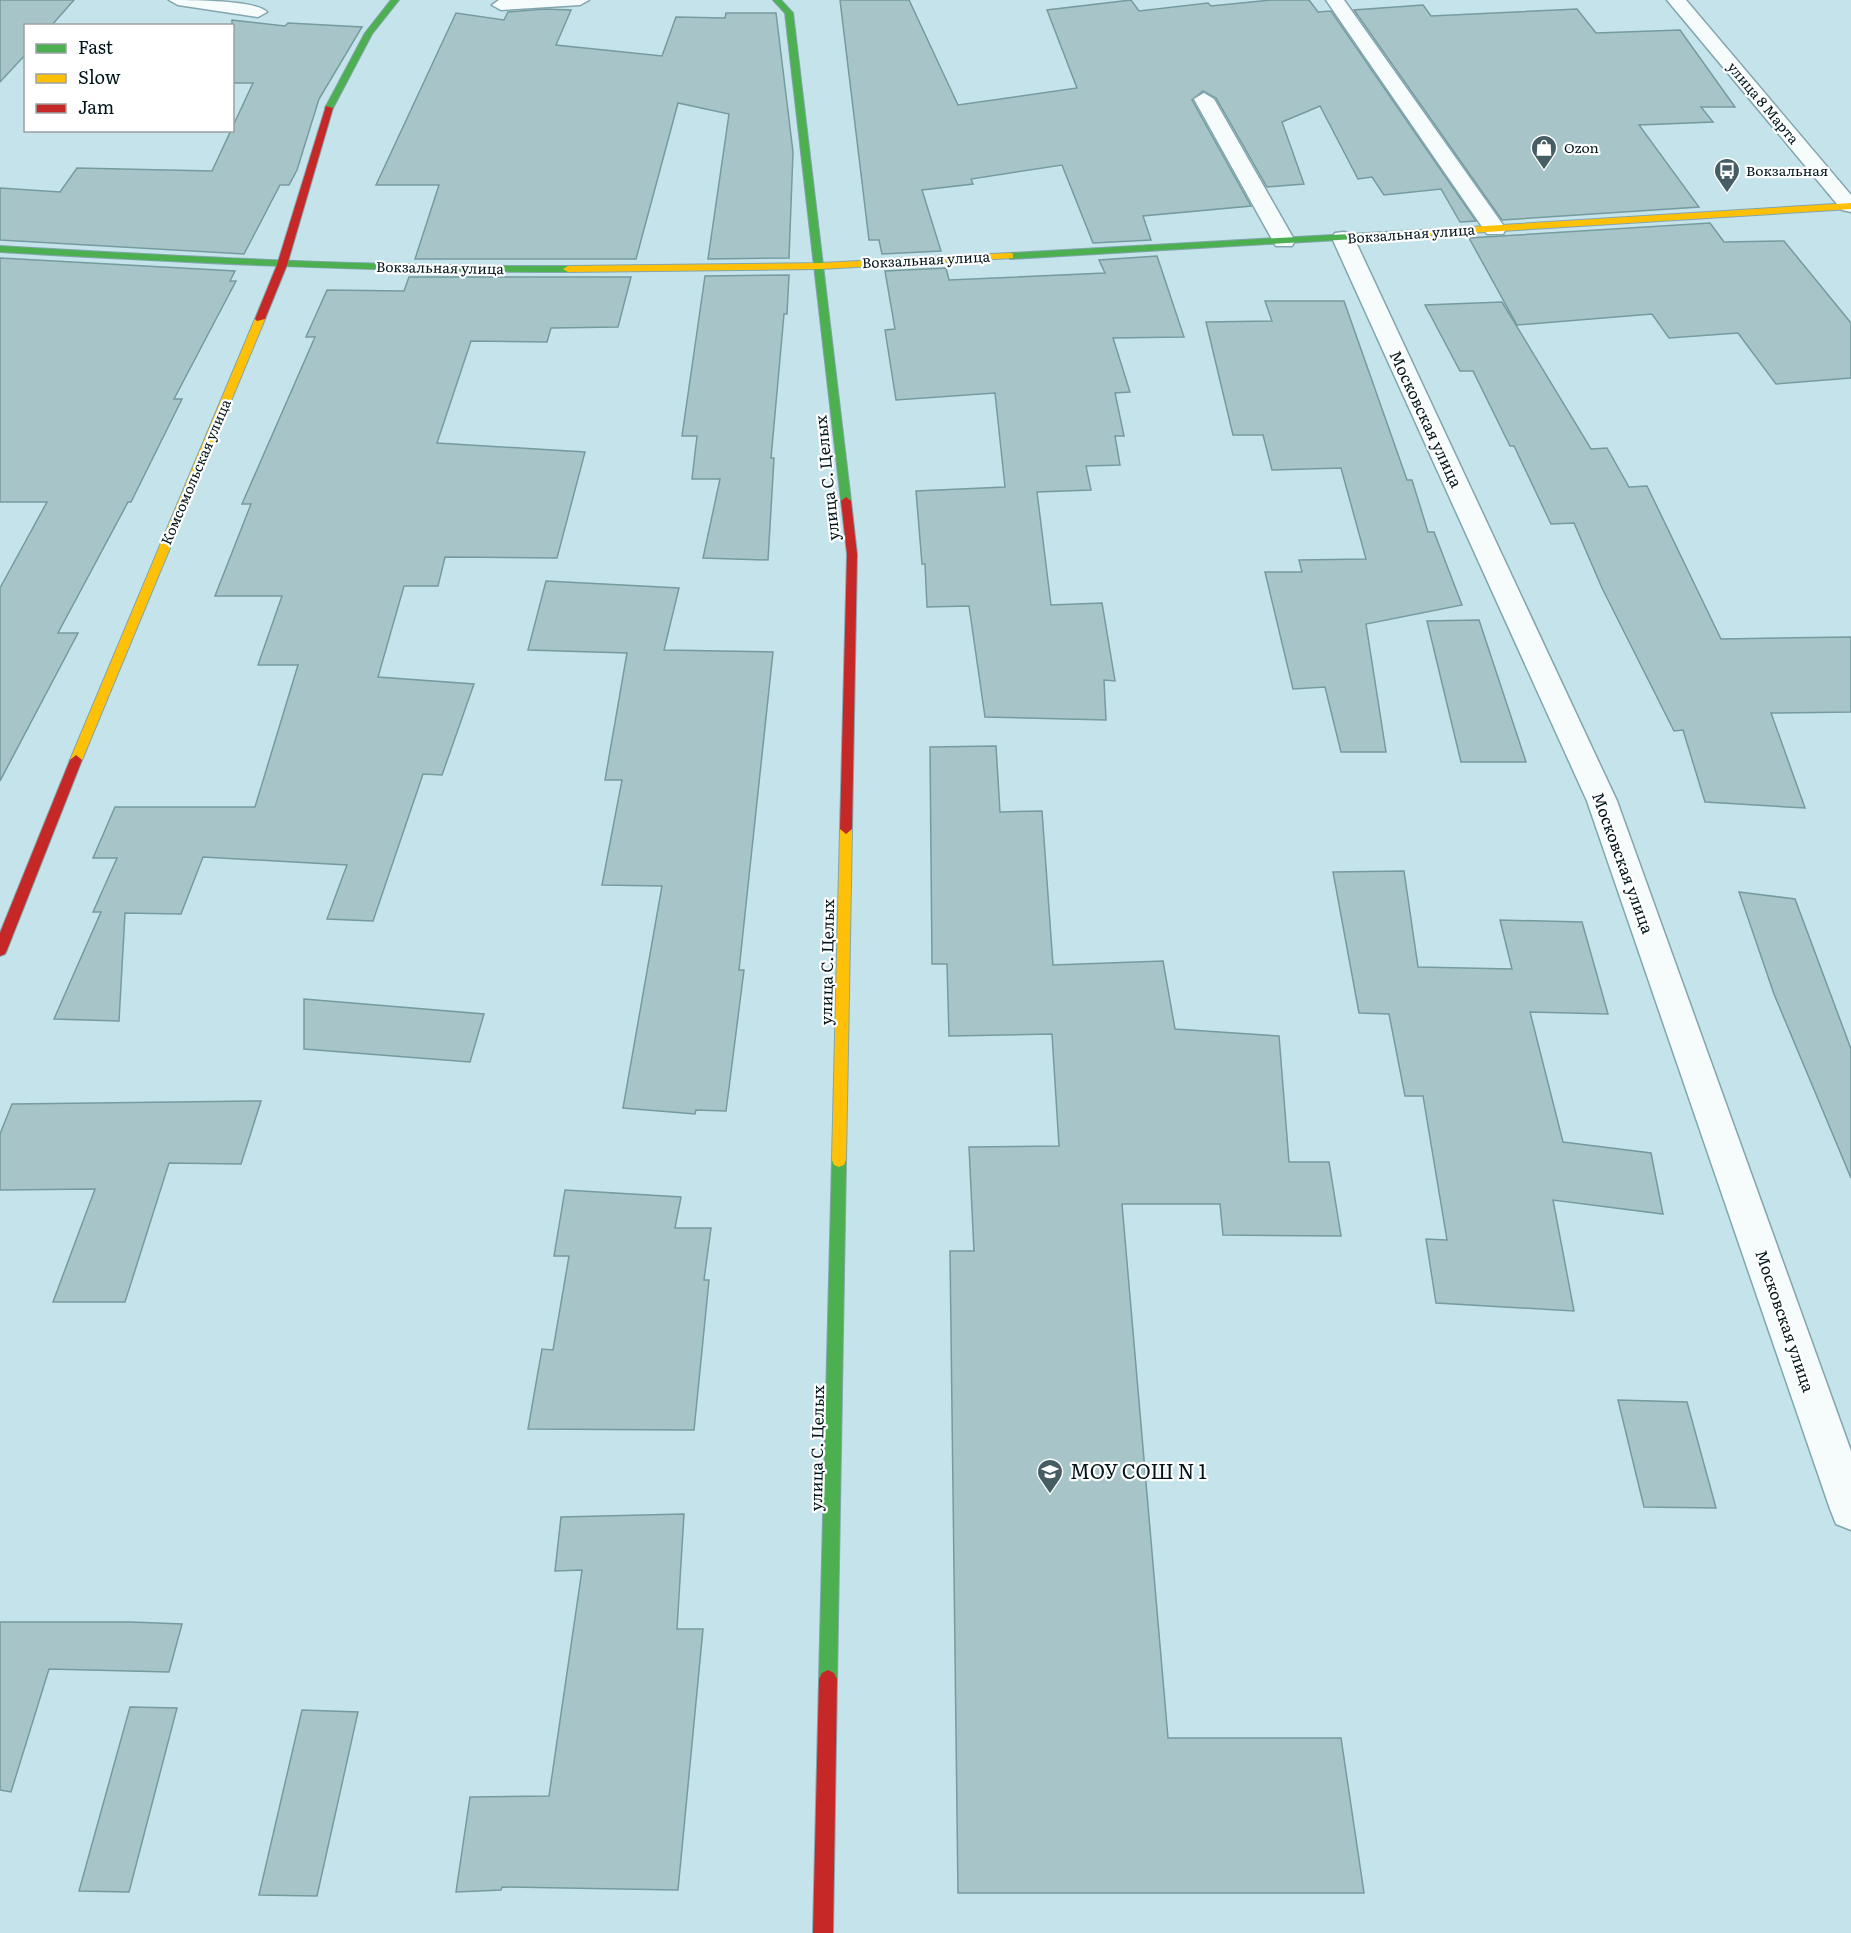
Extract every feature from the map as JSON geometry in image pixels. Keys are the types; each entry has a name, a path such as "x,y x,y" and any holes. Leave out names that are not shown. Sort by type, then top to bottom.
{"main road":[{"name":"Комсомольская улица","path":"0,950 32,866 282,265 331,100 369,33 395,0"},
{"name":"улица С. Целых","path":"777,0 789,13 821,266 852,554 823,1933"},
{"name":"Вокзальная улица","path":"0,249 282,265 473,270 821,266 1343,238 1850,206"}],"street":[{"path":"178,0 258,12"},
{"path":"501,5 580,0"},
{"path":"1335,0 1495,228"},
{"name":"улица 8 Марта","path":"1676,0 1850,206"},
{"path":"1204,99 1284,241"},
{"name":"Московская улица","path":"1343,238 1602,801 1851,1509"}],"building":[{"path":"0,0 74,0 53,24 24,24 24,56 0,82"},
{"path":"840,0 909,0 958,105 1077,88 1047,10 1131,0 1139,11 1208,3 1211,6 1271,0 1309,0 1318,12 1331,11 1476,221 1460,222 1441,189 1384,195 1372,177 1358,179 1320,106 1282,122 1304,184 1267,187 1216,98 1203,91 1192,100 1251,206 1143,216 1151,240 1093,243 1062,165 971,179 973,184 922,190 941,251 882,254 879,240 869,240"},
{"path":"1423,5 1431,16 1577,9 1596,33 1680,30 1735,107 1701,107 1713,122 1639,125 1699,207 1502,220 1354,10"},
{"path":"545,9 571,10 556,45 662,56 676,17 725,18 726,13 776,13 793,152 789,258 708,259 729,114 678,103 636,259 415,259 439,185 376,185 456,13 504,20 508,12"},
{"path":"232,20 285,26 288,23 362,27 319,99 297,170 289,185 280,185 244,254 0,240 0,188 60,192 77,168 212,171 230,132 234,132 234,124 253,83 234,83 234,24"},
{"path":"1710,223 1724,242 1784,241 1851,323 1851,378 1776,384 1738,333 1669,338 1652,314 1517,325 1469,238"},
{"path":"1157,256 1184,337 1113,338 1130,392 1115,393 1124,436 1115,436 1120,465 1086,466 1091,490 1037,492 1051,605 1102,603 1115,681 1104,680 1106,720 985,717 969,606 927,607 925,564 922,564 916,491 1005,487 995,393 896,400 885,330 895,329 885,271 946,268 949,280 1105,273 1099,260"},
{"path":"0,258 235,271 230,281 236,281 174,399 182,399 131,502 128,502 58,633 78,633 0,781 0,588 47,502 0,502"},
{"path":"789,275 787,314 784,314 771,458 774,458 768,560 703,558 720,479 692,479 697,436 682,436 705,276"},
{"path":"409,277 631,277 618,327 551,328 547,342 471,341 437,443 585,452 557,558 445,557 438,586 404,586 378,677 474,684 442,775 423,774 373,921 327,919 347,865 203,857 181,914 125,913 119,1021 54,1019 101,912 93,912 117,858 93,858 115,807 255,807 298,665 258,665 282,596 215,596 251,504 242,504 315,337 306,337 327,290 404,291"},
{"path":"1265,301 1344,301 1407,480 1412,480 1428,532 1434,532 1462,605 1366,624 1386,752 1341,752 1325,687 1293,689 1265,572 1302,572 1299,560 1366,559 1341,468 1272,470 1263,435 1233,435 1206,322 1272,321"},
{"path":"1502,302 1591,449 1607,448 1629,487 1647,486 1721,639 1851,637 1851,712 1771,713 1805,808 1705,802 1683,730 1674,731 1602,588 1574,523 1551,524 1514,446 1510,446 1473,371 1460,371 1425,305"},
{"path":"546,581 679,588 664,650 773,652 739,970 744,970 726,1111 696,1110 695,1114 623,1108 662,886 602,885 622,780 605,780 627,653 528,650"},
{"path":"1479,620 1526,762 1461,762 1427,621"},
{"name":"МОУ СОШ N 1","path":"996,746 1000,812 1042,811 1053,965 1163,961 1175,1029 1279,1036 1289,1162 1329,1162 1341,1236 1223,1235 1220,1204 1122,1204 1168,1738 1341,1738 1364,1893 958,1893 950,1251 974,1251 969,1147 1059,1146 1052,1034 949,1036 947,964 932,964 930,747"},
{"path":"1404,871 1418,967 1512,969 1500,920 1582,922 1608,1014 1530,1012 1563,1142 1651,1153 1663,1214 1553,1200 1574,1311 1436,1303 1426,1239 1447,1240 1423,1096 1405,1096 1389,1014 1359,1013 1333,872"},
{"path":"1739,892 1795,899 1851,1049 1851,1178 1774,994"},
{"path":"304,999 484,1014 470,1062 304,1049"},
{"path":"261,1101 241,1164 169,1163 125,1302 53,1302 95,1189 0,1190 0,1134 12,1104"},
{"path":"565,1190 681,1197 675,1228 711,1228 704,1280 709,1280 694,1430 528,1429 542,1349 553,1350 569,1256 554,1256"},
{"path":"1618,1400 1687,1402 1716,1508 1644,1507"},
{"path":"684,1514 677,1629 703,1629 678,1890 502,1887 501,1890 456,1892 470,1797 549,1796 582,1570 555,1571 561,1517"},
{"path":"0,1622 182,1624 169,1672 49,1669 11,1792 0,1790"},
{"path":"130,1707 177,1708 129,1892 79,1891"},
{"path":"302,1710 358,1712 317,1896 259,1895"}],"traffic: fast":[{"path":"329,108 369,33 395,0"},
{"path":"777,0 789,13 846,501"},
{"path":"1010,256 1421,233"},
{"path":"0,249 213,261 426,268 568,269"},
{"path":"828,1679 839,1160"}],"traffic: slow":[{"path":"1421,233 1851,206"},
{"path":"568,269 821,266 1010,256"},
{"path":"76,760 260,319"},
{"path":"839,1160 846,829"}],"traffic: jam":[{"path":"260,319 282,265 329,108"},
{"path":"846,501 852,554 846,829"},
{"path":"0,950 76,760"},
{"path":"823,1933 828,1679"}],"place":[{"name":"Ozon","path":"1544,171"},
{"name":"Вокзальная","path":"1727,194"},
{"name":"МОУ СОШ N 1","path":"1050,1495"}]}
